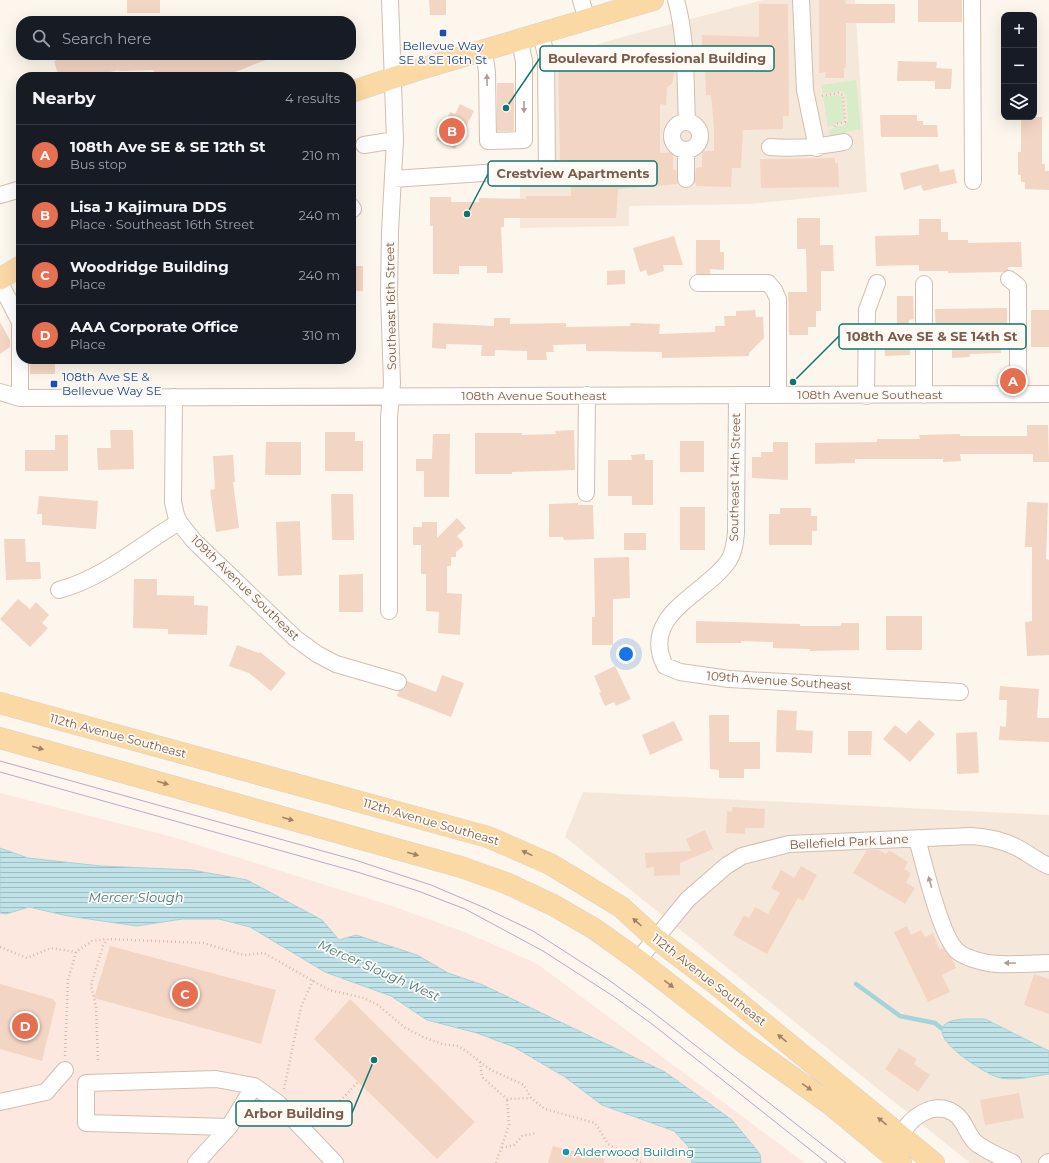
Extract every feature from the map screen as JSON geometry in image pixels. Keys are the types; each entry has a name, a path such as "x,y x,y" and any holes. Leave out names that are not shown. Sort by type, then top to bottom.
{"main road":[{"path":"356,90 392,78 653,0"},
{"path":"0,279 16,269"},
{"name":"112th Avenue Southeast","path":"0,704 488,836 550,864 621,907 655,938 717,985 934,1163"},
{"path":"0,738 461,867 506,883 553,905 593,928 638,960 744,1042 830,1104 901,1163"}],"street":[{"name":"Southeast 16th Street","path":"389,612 389,418 391,396 388,295 395,140 390,0"},
{"path":"581,0 587,20"},
{"path":"676,0 684,42 687,121"},
{"path":"801,0 805,90 817,148"},
{"path":"972,0 973,181"},
{"path":"393,179 515,171 547,175 546,55 541,34"},
{"path":"484,51 487,72 488,141 524,140 524,62 520,40"},
{"path":"687,121 697,126 701,137 696,147 686,152 675,147 670,136 676,125 687,121"},
{"path":"364,145 395,140"},
{"path":"770,147 794,149 817,148 844,142"},
{"path":"686,152 686,180"},
{"path":"0,195 16,190"},
{"path":"1009,279 1018,286 1018,394"},
{"path":"0,283 16,314"},
{"path":"698,283 768,283 774,290 778,299 778,395"},
{"path":"866,396 867,310 877,283"},
{"path":"924,284 924,395"},
{"path":"20,364 20,398"},
{"name":"108th Avenue Southeast","path":"0,392 20,398 587,395 866,396 1049,394"},
{"path":"586,493 587,395"},
{"name":"Southeast 14th Street","path":"730,558 736,533 737,395"},
{"path":"59,590 73,587 94,577 179,522 173,502 174,397"},
{"name":"108th Avenue Southeast","path":"0,405 20,398"},
{"name":"109th Avenue Southeast","path":"179,522 194,541 295,638 317,654 336,664 398,682"},
{"name":"109th Avenue Southeast","path":"730,558 717,575 677,607 668,619 661,632 658,646 665,666 680,672 729,679 960,692"},
{"name":"Bellefield Park Lane","path":"638,960 688,899 726,866 742,856 789,844 917,838 987,837 1018,848 1038,862 1049,866"},
{"path":"917,838 938,911 948,938 956,950 962,955 988,963 1049,963"},
{"path":"0,1105 46,1092 65,1070"},
{"path":"228,1126 86,1124 86,1083 216,1079 254,1086 278,1103 335,1163"},
{"path":"196,1163 228,1126 254,1086"},
{"path":"901,1136 910,1121 917,1115 932,1110 947,1110 954,1113 975,1142 1013,1163"}],"path":[{"path":"821,96 838,93 843,95 845,122 826,129"},
{"path":"98,1060 96,1007 91,985 103,946 108,939"},
{"path":"65,1070 68,980 76,952 92,941 108,939 203,943 244,955 264,953 329,990 364,998 378,1005 404,1027 442,1044 458,1046 491,1070 524,1085 531,1098 545,1109 595,1122 608,1144 642,1163"},
{"path":"0,947 27,958 51,948 76,952"},
{"path":"278,1103 286,1084 301,1007 313,980"},
{"path":"480,1062 482,1077 507,1099 531,1098"},
{"path":"309,1135 358,1082"},
{"path":"496,1163 509,1125 507,1099"},
{"path":"502,1148 514,1145 522,1136 536,1133"}],"shaded area":[{"path":"763,0 855,0 867,192 749,204 629,206 629,226 520,228 520,166 542,165 542,61 626,36"},
{"path":"583,792 1049,815 1049,1163 970,1163 565,837"},
{"path":"0,793 173,837 389,905 462,931 536,963 805,1163 0,1163"}],"green space":[{"path":"856,80 861,129 830,136 829,131 837,126 843,126 848,121 846,94 840,91 823,94 821,85"},
{"path":"838,95 842,97 844,120 828,127 823,97"}],"water":[{"name":"Mercer Slough","path":"0,848 28,858 101,866 192,870 247,880 322,920 339,940 356,935 417,955 448,973 483,985 665,1072 732,1120 760,1154 761,1163 692,1163 688,1146 674,1131 602,1105 565,1077 514,1047 477,1033 427,1020 391,996 325,972 250,927 219,919 182,919 137,926 68,916 29,907 6,914 0,913"},
{"path":"963,1019 985,1019 1049,1051 1049,1074 1009,1079 997,1077 976,1066 963,1057 944,1038 942,1029 948,1023"}],"building":[{"path":"127,0 160,0 160,13 127,13"},
{"path":"429,0 446,0 446,15 430,15"},
{"path":"819,0 845,0 846,4 895,4 895,23 846,23 846,68 844,68 844,78 825,78 826,72 819,73"},
{"path":"918,0 962,0 962,22 918,22"},
{"path":"759,4 788,4 789,116 783,116 783,129 743,130 741,168 732,168 731,187 696,186 696,183 694,183 696,168 702,167 702,151 714,151 714,129 711,95 706,95 705,62 694,62 694,49 702,49 702,35 759,37"},
{"path":"674,47 676,66 672,84 667,87 666,105 660,104 660,153 673,152 673,170 676,170 678,184 618,189 616,218 504,218 504,227 501,227 503,273 487,273 487,266 459,266 459,274 433,274 433,226 430,226 430,197 451,197 451,202 479,202 479,198 526,199 526,196 571,196 570,160 560,160 558,64 596,64 596,53 618,53 618,55"},
{"path":"266,60 235,72 154,72 154,70 119,70 110,72 57,72 54,61"},
{"path":"898,61 937,62 936,68 952,69 951,89 935,89 935,81 897,81"},
{"path":"497,83 514,83 514,131 497,131"},
{"path":"460,104 474,111 455,149 436,140 450,112 455,114"},
{"path":"880,115 917,115 917,121 923,121 923,125 937,125 938,137 881,137"},
{"path":"1037,117 1042,117 1042,164 1045,164 1045,171 1049,171 1049,190 1025,189 1025,182 1021,182 1021,175 1018,175 1018,152 1021,152 1021,120 1037,120"},
{"path":"835,158 835,163 838,163 839,187 761,188 760,159"},
{"path":"938,164 940,172 954,169 957,183 923,191 921,185 904,190 900,173"},
{"path":"797,218 820,218 820,245 833,245 834,271 821,271 821,311 816,311 816,327 808,327 808,335 789,335 788,292 807,292 806,249 797,249"},
{"path":"919,219 941,219 941,232 948,232 948,240 968,240 968,243 1021,242 1022,267 1008,267 1008,270 1004,272 948,273 948,271 919,271 919,265 876,266 875,236 919,235"},
{"path":"674,236 683,265 663,265 664,271 648,276 646,270 640,272 633,248"},
{"path":"696,240 720,240 720,252 724,252 724,270 710,269 710,274 696,274"},
{"path":"356,266 363,266 363,291 356,291"},
{"path":"625,270 625,284 607,285 607,271"},
{"path":"897,296 913,296 914,319 909,320 910,355 885,356 884,326 897,326"},
{"path":"1007,308 1007,341 1000,342 1001,353 970,354 970,357 952,358 952,341 936,341 935,309"},
{"path":"755,310 756,317 763,317 764,338 749,353 749,356 662,358 662,352 586,351 586,344 553,345 554,352 546,352 547,360 527,360 527,351 495,350 495,356 481,356 482,345 446,344 446,349 432,348 433,323 494,326 494,318 510,318 510,324 566,323 566,327 630,326 630,323 660,324 659,334 715,332 715,326 725,326 724,316 736,316 736,311"},
{"path":"1031,310 1049,310 1049,347 1031,347"},
{"path":"0,322 10,340 10,347 0,354"},
{"path":"30,364 55,364 55,374 30,374"},
{"path":"1027,425 1048,425 1049,462 1033,462 1033,454 960,454 961,461 943,462 943,459 855,459 855,463 815,464 815,443 877,442 877,439 920,439 919,435 960,434 960,436 1027,436"},
{"path":"110,430 133,430 134,469 98,470 97,448 111,448"},
{"path":"574,430 575,470 512,472 512,474 475,474 475,433 522,433 522,435 556,434 555,431"},
{"path":"325,432 355,432 355,441 363,441 363,471 325,471"},
{"path":"433,434 450,434 449,497 424,497 424,471 416,471 416,459 432,459"},
{"path":"55,435 68,435 68,471 25,471 25,450 55,450"},
{"path":"680,441 704,441 704,472 680,472"},
{"path":"266,442 301,442 301,475 265,475"},
{"path":"773,442 788,442 788,480 752,478 752,457 761,457 761,452 773,452"},
{"path":"645,454 645,460 653,460 653,505 632,505 632,496 608,496 608,460 632,460 631,455"},
{"path":"233,455 235,482 233,482 239,528 216,532 210,490 215,489 213,456"},
{"path":"331,494 353,494 354,540 332,540"},
{"path":"39,496 98,501 96,529 42,525 42,514 37,514"},
{"path":"1027,502 1048,503 1046,559 1049,560 1049,655 1027,656 1025,622 1032,621 1032,547 1025,547"},
{"path":"578,503 578,505 593,505 594,539 564,540 563,537 549,537 549,504"},
{"path":"680,507 705,507 705,550 680,550"},
{"path":"780,508 811,508 811,516 817,516 817,531 812,531 812,545 769,545 769,514 780,514"},
{"path":"457,518 466,528 457,536 462,541 463,546 456,552 456,557 451,557 451,566 447,566 447,593 462,594 460,635 438,633 439,612 426,611 426,574 421,574 421,545 413,545 413,527 422,527 422,522 437,522 437,538"},
{"path":"300,521 302,575 278,576 276,522"},
{"path":"624,533 646,533 646,550 624,550"},
{"path":"4,539 25,539 26,562 40,562 41,579 6,580"},
{"path":"629,557 630,598 613,599 613,645 592,645 592,617 595,617 594,558"},
{"path":"363,574 363,612 339,612 339,575"},
{"path":"134,579 157,579 157,595 194,596 194,605 208,606 207,635 168,634 168,629 133,628"},
{"path":"18,599 30,609 36,602 49,615 42,623 48,628 30,647 0,619"},
{"path":"886,616 922,616 922,650 886,650"},
{"path":"696,621 800,624 800,626 841,626 841,623 859,623 859,650 810,651 810,649 773,648 773,642 741,641 741,643 696,643"},
{"path":"237,645 259,653 260,652 286,673 271,691 249,673 229,666"},
{"path":"615,666 631,699 616,706 614,702 605,706 594,676"},
{"path":"442,675 464,683 451,717 397,696 399,691 405,689 407,681 436,692"},
{"path":"1000,686 1039,689 1037,718 1049,718 1049,742 999,740 1000,726 1006,727 1007,700 999,700"},
{"path":"777,710 797,711 796,730 813,731 812,753 776,752"},
{"path":"709,715 729,715 729,742 760,742 760,769 744,769 744,778 719,778 719,770 710,769"},
{"path":"919,720 935,734 910,762 883,739 895,725 906,734"},
{"path":"674,721 683,740 650,755 642,735"},
{"path":"848,731 872,731 871,755 848,755"},
{"path":"977,732 979,773 957,774 956,733"},
{"path":"732,807 765,809 764,828 745,828 745,834 726,833 727,811 732,812"},
{"path":"705,830 713,849 680,863 680,875 654,876 654,867 646,868 645,853 691,851 686,839"},
{"path":"867,850 878,850 886,854 889,850 908,862 904,869 911,873 906,883 915,888 905,904 853,873"},
{"path":"801,866 817,875 803,901 798,898 767,954 733,935 744,915 749,918 755,907 768,914 780,893 771,888 781,870 794,878"},
{"path":"907,926 911,935 921,930 925,937 933,933 940,950 943,948 952,959 956,968 942,975 950,992 928,1002 894,932"},
{"path":"110,946 276,990 261,1044 94,998"},
{"path":"1034,974 1049,979 1049,1014 1024,1005"},
{"path":"0,984 53,999 56,1003 42,1061 0,1049"},
{"path":"350,999 475,1122 437,1159 314,1039"},
{"path":"899,1048 917,1059 914,1064 930,1075 918,1092 885,1069"},
{"path":"1019,1093 1024,1118 985,1125 980,1100"},
{"name":"Alderwood Building","path":"553,1146 605,1159 604,1163 548,1163"}],"waterway":[{"path":"856,984 900,1016 935,1023 941,1028"}],"tram line":[{"path":"0,761 355,860 431,885 485,908 533,931 606,978 650,1010 846,1163"},
{"path":"0,772 357,872 418,891 465,909 543,951 613,996 652,1024 827,1163"}],"place":[{"name":"Bellevue Way SE & SE 16th St","path":"443,33"},
{"name":"Boulevard Professional Building","path":"506,108"},
{"name":"Lisa J Kajimura DDS","path":"452,131"},
{"name":"Crestview Apartments","path":"467,214"},
{"name":"108th Ave SE & SE 12th St","path":"1013,381"},
{"name":"108th Ave SE & SE 14th St","path":"793,382"},
{"name":"108th Ave SE & Bellevue Way SE","path":"54,384"},
{"name":"Woodridge Building","path":"185,994"},
{"name":"AAA Corporate Office","path":"25,1026"},
{"name":"Arbor Building","path":"374,1060"},
{"name":"Alderwood Building","path":"566,1152"}],"water label":[{"name":"Mercer Slough West","path":"379,970"}]}
